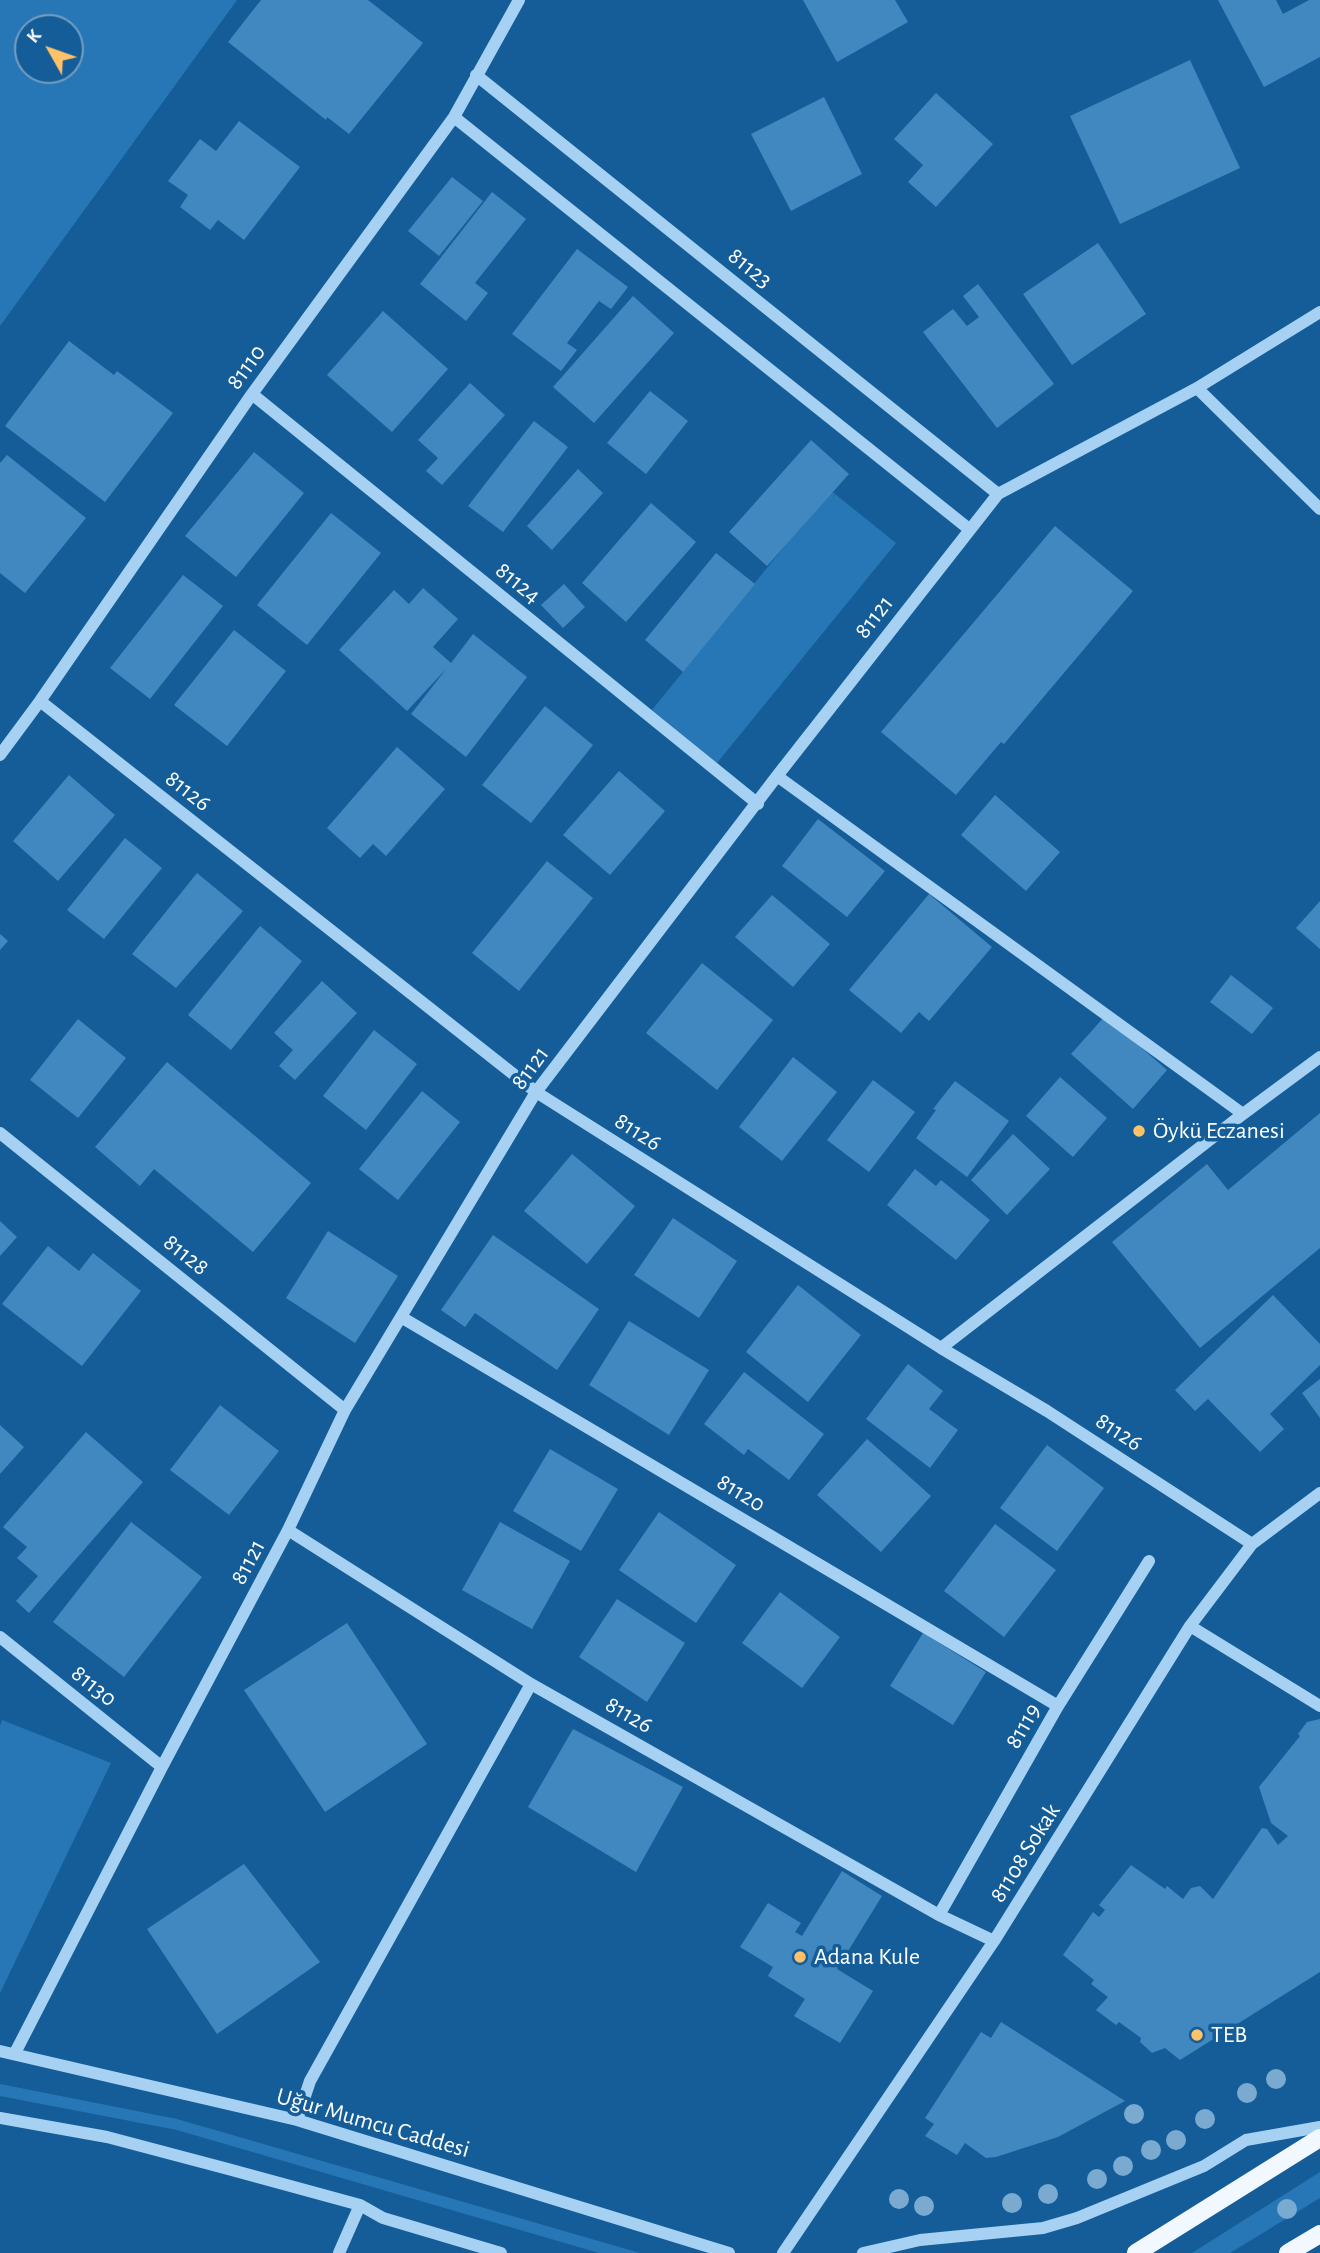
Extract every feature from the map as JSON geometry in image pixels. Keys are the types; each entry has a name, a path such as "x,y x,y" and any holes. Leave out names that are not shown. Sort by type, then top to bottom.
{"main road":[{"path":"1136,2253 1320,2138"},
{"path":"1288,2253 1320,2234"}],"street":[{"name":"81110","path":"0,755 252,394 454,117 519,0"},
{"name":"81123","path":"477,75 998,495"},
{"path":"454,117 969,529"},
{"name":"81121","path":"15,2053 288,1530 345,1410 536,1092 777,776 998,495 1197,388 1320,312"},
{"path":"1197,388 1320,509"},
{"name":"81124","path":"252,394 758,804"},
{"name":"81126","path":"40,701 536,1092 941,1348 1047,1410 1252,1544"},
{"path":"777,776 1243,1114"},
{"path":"941,1348 1320,1057"},
{"name":"81128","path":"0,1133 345,1410"},
{"name":"81120","path":"401,1317 1058,1706"},
{"name":"81108 Sokak","path":"783,2253 995,1941 1190,1626 1252,1544 1320,1493"},
{"name":"81126","path":"288,1530 531,1684 939,1916 995,1941"},
{"name":"81119","path":"939,1916 1058,1706 1149,1561"},
{"path":"1190,1626 1320,1706"},
{"name":"81130","path":"0,1637 162,1768"},
{"path":"297,2120 310,2081 531,1684"},
{"name":"Uğur Mumcu Caddesi","path":"0,2051 297,2120 729,2253"},
{"path":"0,2118 107,2137 360,2205 383,2218 501,2253"},
{"path":"863,2253 920,2239 1042,2228 1077,2218 1204,2166 1246,2140 1320,2127"},
{"path":"339,2253 360,2205"}],"shaded area":[{"path":"0,0 237,0 0,326"},
{"path":"830,490 896,543 717,763 652,710"},
{"path":"2,1720 111,1763 0,1993 0,1726"},
{"path":"0,2084 177,2119 640,2253 599,2253 177,2130 0,2096"},
{"path":"1320,2172 1320,2198 1230,2253 1192,2253"}],"building":[{"path":"261,0 368,0 423,43 349,134 327,117 326,120 228,42"},
{"path":"803,0 895,0 908,22 837,62"},
{"path":"1218,0 1276,0 1283,14 1309,0 1320,0 1320,57 1264,87"},
{"path":"1190,60 1240,168 1120,224 1070,116"},
{"path":"936,93 993,144 936,207 908,182 923,165 894,139"},
{"path":"824,97 862,174 791,211 751,134"},
{"path":"239,121 300,167 244,240 218,220 210,230 180,207 188,195 168,181 200,139 216,151"},
{"path":"452,177 483,201 439,256 408,231"},
{"path":"492,192 526,219 475,283 488,293 466,321 420,284"},
{"path":"1098,243 1146,314 1072,365 1023,294"},
{"path":"577,249 628,287 611,309 599,301 567,343 577,350 561,371 512,334"},
{"path":"978,284 1054,384 997,428 923,332 953,309 967,326 979,317 963,296"},
{"path":"633,296 674,333 594,423 553,387"},
{"path":"383,311 448,369 392,432 327,375"},
{"path":"69,341 114,375 117,371 173,413 105,502 5,426"},
{"path":"470,383 505,415 442,485 426,471 438,458 418,440"},
{"path":"650,391 688,421 646,474 607,443"},
{"path":"534,421 568,447 503,532 468,506"},
{"path":"811,440 849,474 767,566 729,532"},
{"path":"254,452 304,493 236,577 185,536"},
{"path":"7,455 86,518 25,593 0,573 0,463"},
{"path":"578,469 603,493 552,550 527,526"},
{"path":"651,503 696,542 626,622 582,583"},
{"path":"331,513 381,553 307,645 257,605"},
{"path":"1055,526 1133,591 1004,744 1001,742 956,795 881,732"},
{"path":"716,553 755,584 683,672 645,640"},
{"path":"183,575 223,606 150,699 110,668"},
{"path":"564,584 585,607 563,628 541,605"},
{"path":"423,588 458,619 433,647 451,663 473,634 527,677 466,757 411,714 447,668 407,711 339,650 394,590 409,604"},
{"path":"234,630 286,671 227,746 174,705"},
{"path":"545,706 593,745 531,823 482,785"},
{"path":"397,747 445,789 386,856 373,844 360,858 327,828"},
{"path":"619,771 665,811 610,875 563,835"},
{"path":"69,775 115,815 58,881 13,841"},
{"path":"995,795 1060,852 1026,891 961,835"},
{"path":"818,819 885,871 847,917 782,866"},
{"path":"125,838 162,868 104,939 67,910"},
{"path":"547,861 593,898 519,991 472,953"},
{"path":"197,873 243,911 176,988 132,954"},
{"path":"929,894 992,947 929,1021 919,1012 901,1033 849,990"},
{"path":"772,895 830,944 793,987 735,937"},
{"path":"1320,901 1320,949 1296,928"},
{"path":"260,926 302,961 231,1050 188,1015"},
{"path":"0,934 8,941 0,950"},
{"path":"702,963 773,1020 717,1090 646,1033"},
{"path":"1231,975 1273,1008 1252,1034 1210,1002"},
{"path":"322,981 357,1013 295,1080 279,1066 293,1050 274,1033"},
{"path":"1105,1016 1167,1070 1133,1109 1071,1054"},
{"path":"78,1019 126,1058 78,1118 30,1080"},
{"path":"374,1030 417,1064 366,1130 323,1096"},
{"path":"793,1057 837,1092 782,1161 739,1127"},
{"path":"167,1062 311,1183 253,1252 154,1169 140,1186 95,1147"},
{"path":"1060,1077 1107,1118 1073,1157 1026,1116"},
{"path":"873,1080 915,1112 869,1172 827,1140"},
{"path":"955,1081 1009,1121 967,1177 916,1138 936,1110 933,1109"},
{"path":"422,1091 460,1122 398,1200 359,1169"},
{"path":"1320,1113 1320,1248 1200,1348 1112,1242 1207,1164 1228,1190"},
{"path":"1013,1134 1050,1169 1007,1215 971,1180"},
{"path":"572,1154 635,1206 587,1264 524,1211"},
{"path":"915,1169 936,1186 941,1180 990,1220 956,1260 887,1205"},
{"path":"673,1218 737,1261 699,1318 634,1275"},
{"path":"0,1221 17,1237 0,1256"},
{"path":"328,1231 398,1276 355,1343 286,1298"},
{"path":"493,1235 599,1309 557,1370 475,1313 465,1327 441,1310"},
{"path":"48,1246 79,1271 93,1253 141,1291 82,1366 2,1304"},
{"path":"798,1285 861,1335 808,1402 746,1352"},
{"path":"1273,1295 1320,1344 1320,1365 1270,1414 1284,1429 1260,1452 1208,1399 1195,1411 1175,1390"},
{"path":"629,1321 709,1370 669,1435 589,1385"},
{"path":"908,1364 943,1391 929,1409 958,1430 930,1468 866,1419"},
{"path":"744,1372 824,1434 789,1480 748,1449 744,1455 704,1424"},
{"path":"1320,1379 1320,1418 1302,1393"},
{"path":"220,1405 279,1451 229,1515 170,1470"},
{"path":"0,1425 24,1447 0,1474"},
{"path":"86,1432 143,1482 29,1613 16,1601 38,1576 17,1558 27,1547 3,1527"},
{"path":"867,1439 931,1496 881,1552 817,1495"},
{"path":"1047,1445 1104,1488 1057,1551 1000,1508"},
{"path":"550,1449 618,1489 581,1551 513,1511"},
{"path":"659,1512 736,1565 696,1623 619,1570"},
{"path":"131,1522 202,1577 124,1677 53,1622"},
{"path":"500,1522 570,1561 532,1629 462,1590"},
{"path":"995,1524 1056,1570 1004,1637 944,1591"},
{"path":"780,1592 840,1637 802,1688 742,1643"},
{"path":"617,1599 685,1643 647,1702 579,1657"},
{"path":"347,1623 427,1744 325,1812 244,1690"},
{"path":"923,1633 986,1672 953,1725 890,1686"},
{"path":"1320,1719 1320,1972 1180,2060 1165,2048 1152,2053 1140,2042 1141,2038 1119,2022 1116,2025 1096,2010 1108,1997 1091,1984 1094,1980 1063,1955 1093,1912 1099,1917 1105,1910 1099,1905 1131,1865 1165,1889 1167,1886 1183,1899 1191,1888 1200,1886 1213,1899 1262,1828 1267,1829 1278,1845 1288,1836 1271,1823 1259,1787 1300,1736 1298,1734 1307,1722"},
{"path":"573,1729 683,1787 636,1872 528,1807"},
{"path":"244,1864 320,1962 217,2034 147,1929"},
{"name":"Adana Kule","path":"842,1871 882,1896 837,1969 873,1991 840,2043 794,2016 805,1999 768,1976 773,1967 740,1947 768,1903 801,1923 795,1932 802,1936"},
{"path":"1001,2022 1125,2101 1058,2137 996,2157 986,2158 965,2143 957,2155 925,2136 934,2124 925,2118 981,2032 991,2038"}],"place":[{"name":"Öykü Eczanesi","path":"1139,1131"},
{"name":"Adana Kule","path":"800,1957"},
{"name":"TEB","path":"1197,2035"}]}
